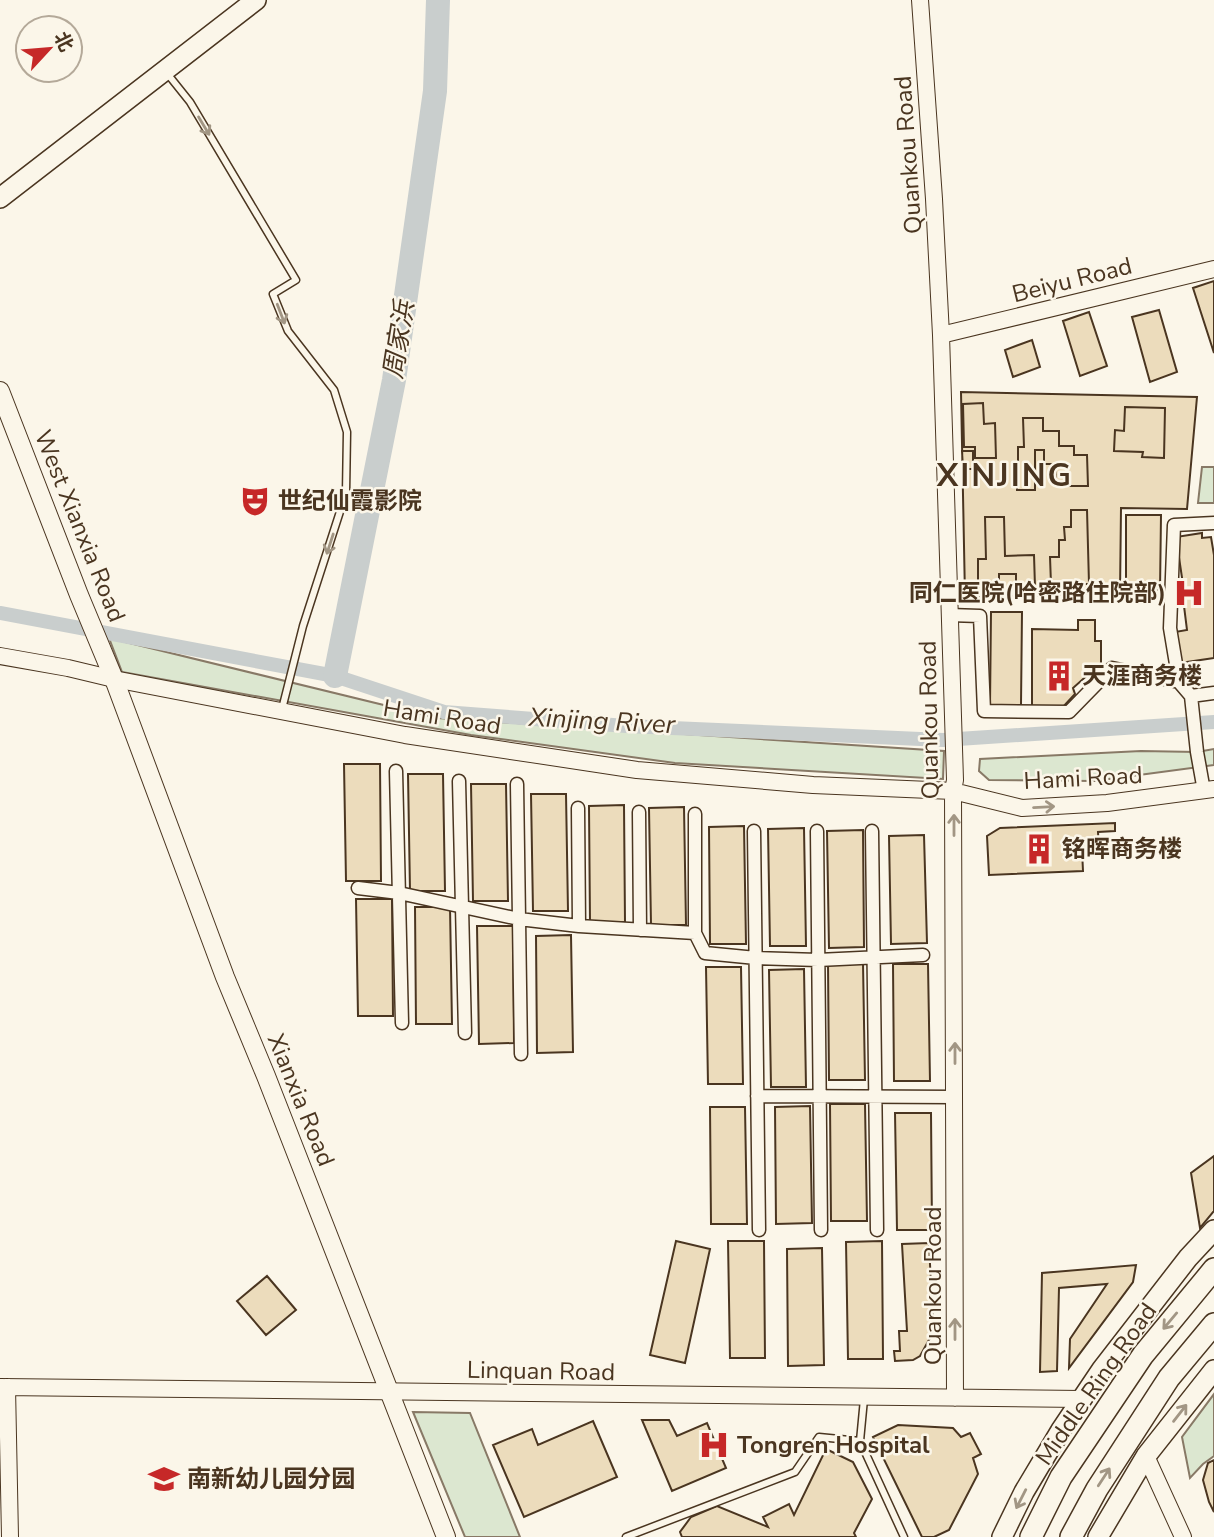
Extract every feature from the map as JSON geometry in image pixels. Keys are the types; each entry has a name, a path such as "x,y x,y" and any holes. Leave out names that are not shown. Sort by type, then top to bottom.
{"highway":[{"name":"Middle Ring Road","path":"1031,1537 1061,1477 1143,1354 1214,1269"},
{"path":"1071,1537 1097,1489 1169,1378 1214,1324"},
{"path":"1025,1537 1061,1477"}],"main road":[{"path":"0,198 256,0"},
{"name":"West Xianxia Road","path":"0,391 114,679"},
{"name":"Xianxia Road","path":"114,679 225,977 446,1537"},
{"path":"1002,1537 1036,1471 1081,1399 1188,1258 1214,1230"},
{"path":"1098,1537 1146,1456 1214,1370"}],"street":[{"name":"Quankou Road","path":"920,0 941,335 953,727 955,1398"},
{"name":"Beiyu Road","path":"941,335 1214,269"},
{"path":"1209,790 1197,752 1191,696 1178,682 1170,628 1174,526 1214,523"},
{"path":"949,615 980,616 984,711 1069,712 1112,668 1178,682"},
{"name":"Hami Road","path":"0,656 405,735 637,770 813,785 954,785 1022,808 1107,803 1209,790"},
{"path":"1191,696 1214,693"},
{"path":"396,771 402,1023"},
{"path":"459,781 465,1032"},
{"path":"517,784 521,1054"},
{"path":"578,808 579,926"},
{"path":"639,812 640,930"},
{"path":"695,814 695,933 705,953 818,960 923,954"},
{"path":"754,831 759,1230"},
{"path":"817,831 821,1230"},
{"path":"872,831 877,1230"},
{"path":"358,888 399,893 519,919 579,926 695,933"},
{"path":"757,1096 955,1097"},
{"path":"4,1387 10,1537"},
{"name":"Linquan Road","path":"4,1387 1081,1399"},
{"path":"1146,1456 1183,1537"}],"lane":[{"path":"165,70 190,102 296,280 274,294 288,331 334,390 346,432 346,493 303,626 281,711"},
{"path":"864,1397 860,1441 904,1537"},
{"path":"626,1537 795,1472 819,1437 860,1441"}],"green space":[{"path":"1202,467 1214,467 1214,503 1198,503"},
{"path":"109,638 437,718 944,751 943,779 675,763 471,735 122,672"},
{"path":"1214,749 1214,765 1094,781 989,780 979,771 980,759 1141,751 1197,752"},
{"path":"1214,1394 1214,1456 1190,1478 1182,1437"},
{"path":"413,1412 470,1413 520,1537 465,1537"}],"building":[{"path":"1214,281 1214,353 1193,288"},
{"path":"1159,310 1177,372 1150,382 1132,317"},
{"path":"1089,312 1107,366 1080,376 1063,321"},
{"path":"1032,340 1040,367 1013,377 1005,350"},
{"path":"961,392 1197,397 1187,509 1121,508 1120,593 965,597"},
{"path":"983,403 984,424 995,423 996,458 975,458 975,447 964,447 963,404"},
{"path":"1125,407 1165,408 1164,458 1142,457 1143,452 1114,451 1115,430 1124,431"},
{"path":"1023,418 1043,418 1043,431 1059,431 1059,446 1074,446 1074,455 1087,455 1088,486 1056,486 1055,464 1044,464 1044,450 1035,450 1035,490 1017,490 1017,479 1012,479 1012,466 1018,466 1018,447 1024,447"},
{"path":"962,451 973,451 973,469 963,469"},
{"path":"1071,510 1087,510 1089,584 1051,584 1050,557 1059,557 1059,540 1065,540 1064,527 1071,527"},
{"path":"1126,515 1161,515 1160,590 1126,589"},
{"path":"985,517 1004,517 1005,556 1034,555 1035,587 1016,588 1016,574 999,574 999,586 978,587 978,559 986,559"},
{"path":"1202,533 1202,538 1211,537 1214,555 1214,658 1180,663 1175,632 1187,630 1176,537"},
{"path":"991,612 1022,612 1021,705 990,705"},
{"name":"天涯商务楼","path":"1078,620 1095,620 1095,641 1101,641 1101,663 1073,688 1075,694 1062,708 1032,708 1032,629 1078,630"},
{"path":"344,764 380,764 381,881 346,881"},
{"path":"408,774 443,774 445,891 410,891"},
{"path":"471,784 506,784 508,901 473,901"},
{"path":"531,794 566,794 568,911 533,911"},
{"path":"624,805 625,922 590,923 589,806"},
{"path":"684,807 686,925 651,925 649,808"},
{"name":"铭晖商务楼","path":"1115,823 1115,831 1098,832 1099,849 1082,850 1083,871 989,875 987,836 1000,828"},
{"path":"744,826 746,944 710,944 709,827"},
{"path":"804,828 806,946 770,946 768,829"},
{"path":"863,830 864,947 829,948 827,831"},
{"path":"924,835 927,943 891,944 889,836"},
{"path":"356,899 392,899 393,1016 358,1016"},
{"path":"415,907 450,907 452,1024 416,1024"},
{"path":"477,926 513,926 514,1043 479,1044"},
{"path":"571,935 573,1052 537,1053 536,936"},
{"path":"828,963 863,963 865,1080 829,1080"},
{"path":"893,964 928,964 930,1081 894,1081"},
{"path":"706,967 741,967 743,1084 708,1084"},
{"path":"804,969 806,1087 771,1087 769,970"},
{"path":"830,1104 865,1104 867,1221 831,1221"},
{"path":"810,1106 812,1223 776,1224 775,1107"},
{"path":"710,1107 745,1107 747,1224 711,1224"},
{"path":"895,1113 931,1113 932,1230 897,1230"},
{"path":"1214,1156 1214,1211 1200,1228 1191,1173"},
{"path":"676,1241 710,1249 685,1363 650,1355"},
{"path":"728,1241 764,1241 765,1358 730,1358"},
{"path":"882,1241 883,1359 848,1359 846,1242"},
{"path":"929,1243 933,1327 930,1338 920,1356 913,1360 895,1361 894,1351 900,1351 899,1331 907,1331 902,1244"},
{"path":"822,1248 824,1365 788,1366 787,1249"},
{"path":"1136,1265 1133,1282 1069,1368 1070,1339 1107,1284 1059,1288 1057,1371 1040,1372 1042,1273"},
{"path":"267,1276 296,1310 266,1335 237,1301"},
{"path":"642,1420 669,1420 677,1436 707,1423 726,1468 672,1491"},
{"path":"593,1421 617,1477 524,1517 493,1445 532,1429 538,1445"},
{"path":"898,1425 953,1428 961,1437 970,1433 981,1454 973,1458 978,1474 949,1530 934,1537 922,1537 873,1437"},
{"path":"826,1449 853,1462 872,1499 854,1533 856,1537 682,1537 680,1532 691,1517 717,1506 768,1527 763,1517 789,1504 794,1515"},
{"path":"1214,1460 1214,1512 1203,1480 1208,1463"}],"waterway":[{"name":"周家浜","path":"335,676 394,380 435,91 438,0"},
{"name":"Xinjing River","path":"0,613 335,676 444,712 626,726 943,740 1214,722"}],"place":[{"name":"世纪仙霞影院","path":"255,501"},
{"name":"同仁医院(哈密路住院部)","path":"1189,593"},
{"name":"天涯商务楼","path":"1059,676"},
{"name":"铭晖商务楼","path":"1039,849"},
{"name":"Tongren Hospital","path":"714,1445"},
{"name":"南新幼儿园分园","path":"164,1479"}],"district":[{"name":"XINJING","path":"1005,475"}]}
